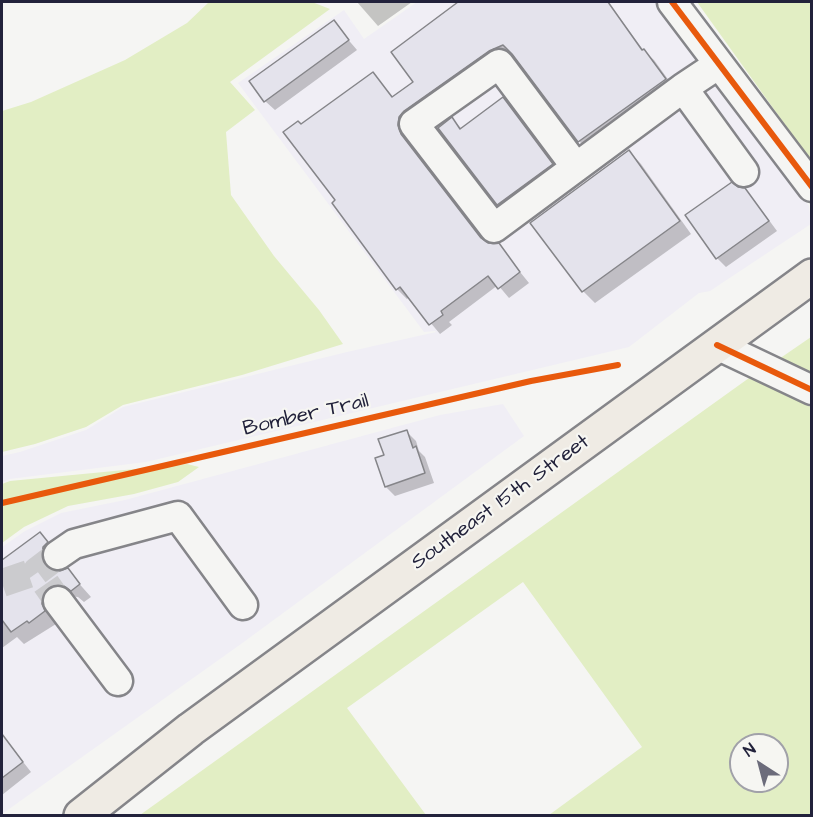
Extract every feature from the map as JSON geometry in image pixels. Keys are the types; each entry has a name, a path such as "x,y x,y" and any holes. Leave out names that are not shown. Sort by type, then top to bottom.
{"main road":[{"name":"Southeast 15th Street","path":"81,816 190,729 812,276"},
{"name":"Southeast 15th Street","path":"54,816 190,729"}],"street":[{"path":"672,2 812,187"},
{"path":"576,167 499,64 414,124 494,228 683,88 719,64"},
{"path":"683,88 744,172"},
{"path":"717,345 812,390"},
{"path":"58,555 74,544 178,516 243,605"},
{"path":"58,601 118,681"}],"shaded area":[{"path":"417,2 656,2 809,206 811,224 710,291 699,293 629,347 146,462 10,479 2,482 2,456 86,430 123,407 436,332 424,332 238,83 344,10 364,39"},
{"path":"503,404 524,436 241,644 2,814 2,547 25,531 61,513 125,500 440,415"}],"green space":[{"path":"209,2 312,2 330,9 230,82 255,110 226,132 231,195 274,256 319,310 343,344 242,375 123,405 86,427 2,452 2,111 31,102 125,60 187,23"},
{"path":"697,2 811,2 811,161"},
{"path":"811,337 811,374 779,359"},
{"path":"749,378 811,407 811,815 549,815 642,747 523,582 347,708 426,815 140,815"},
{"path":"187,464 199,467 178,482 134,494 68,506 24,527 2,543 2,484 10,481"}],"building":[{"path":"458,2 608,2 666,79 578,142 503,45 489,51 404,111 399,117 398,125 401,134 481,238 488,243 499,243 520,272 498,289 488,276 441,311 443,315 429,325 400,287 396,290 332,203 335,200 283,132 298,121 301,124 373,72 392,97 413,82 391,52"},
{"path":"334,20 349,40 264,102 249,81"},
{"path":"503,97 553,164 497,205 438,128 452,117 460,129"},
{"path":"629,150 680,221 582,292 530,223"},
{"path":"732,182 738,187 745,188 769,221 716,259 685,215"},
{"path":"407,430 413,448 416,446 425,473 385,487 375,458 384,455 378,439"},
{"path":"40,532 48,542 43,547 42,556 45,565 50,570 59,571 68,568 80,584 71,591 64,586 55,585 49,588 43,595 42,604 45,611 29,623 27,621 11,632 2,620 2,560"},
{"path":"2,734 23,762 2,778"}],"tunnel":[{"path":"58,555 37,571 58,601"},
{"path":"2,583 37,571"}],"cycle path":[{"path":"672,2 812,187"},
{"path":"717,345 812,390"},
{"name":"Bomber Trail","path":"2,503 531,381 618,365"}]}
